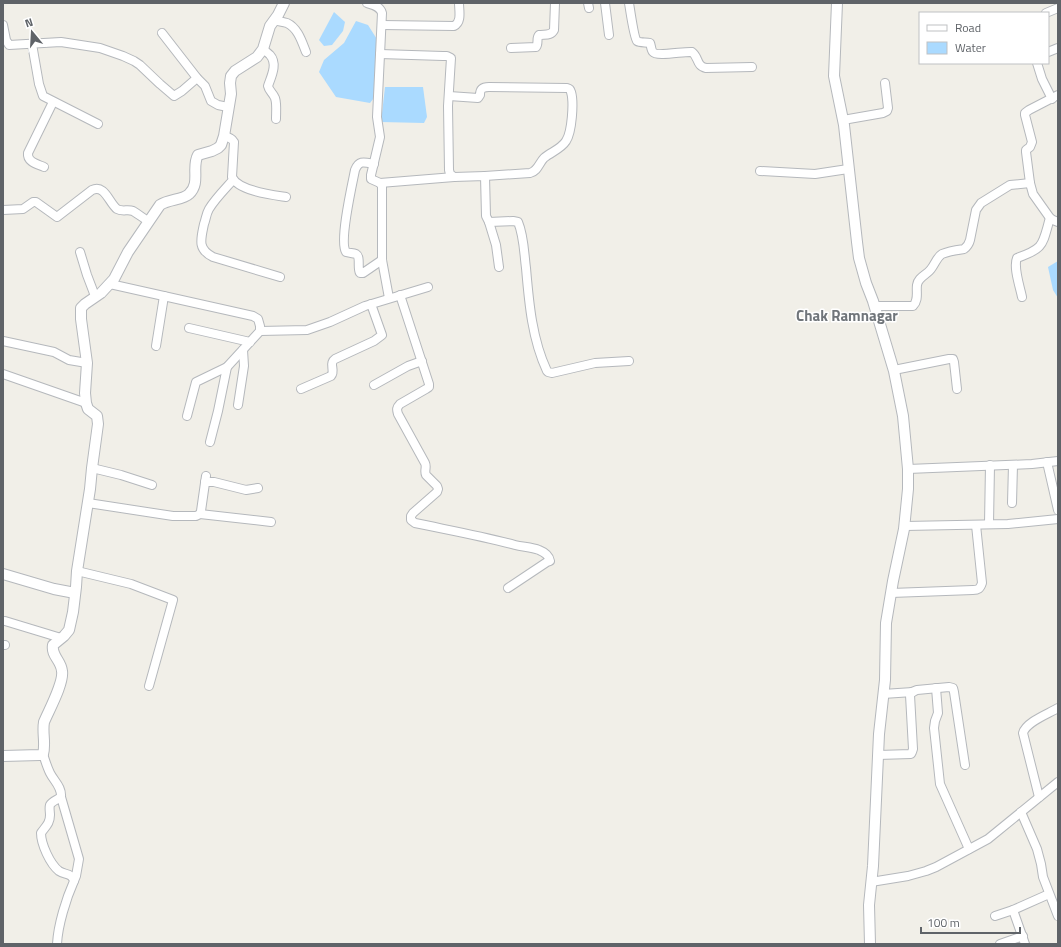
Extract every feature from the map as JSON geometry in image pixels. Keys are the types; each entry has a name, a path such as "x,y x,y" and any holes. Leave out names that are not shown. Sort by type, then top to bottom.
{"street":[{"path":"57,944 60,923 76,876 79,858 60,790 51,775 43,754 43,728 62,675 61,665 52,650 53,645 69,630 98,424 97,416 88,408 86,404 85,393 87,363 81,308 101,293 114,279 128,252 160,205 186,196 194,188 196,180 195,164 198,155 218,148 221,145 224,136 231,94 230,83 232,76 235,71 257,57 263,49 270,26 284,3"},
{"path":"367,3 381,9 382,13 377,117 380,137 371,179 380,183 530,173 534,172 542,160 564,144 570,134 572,106 571,92 570,89 567,88 489,87 481,89 478,98 449,96"},
{"path":"382,25 454,26 459,21 459,3"},
{"path":"511,48 536,47 538,44 538,36 553,32 555,3"},
{"path":"605,3 609,35"},
{"path":"629,3 636,40 639,42 650,43 654,53 692,52 696,56 699,65 702,68 752,67"},
{"path":"837,3 834,76 843,120 860,258 866,283 875,306 894,370 903,416 908,469 908,495 905,526 886,623 885,680 879,734 873,866 869,905 870,944"},
{"path":"1048,12 1058,8"},
{"path":"274,20 287,23 294,28 306,52"},
{"path":"3,25 6,40 9,45 12,46 52,42 76,44 100,48 123,56 140,65 174,96 197,78"},
{"path":"162,33 205,86 212,103 228,107"},
{"path":"32,44 43,96 98,124"},
{"path":"263,49 270,55 274,62 268,89 275,97 276,119"},
{"path":"380,54 447,56 451,58 448,161 450,174 454,177"},
{"path":"1037,64 1042,79 1055,97 1025,113 1032,142 1030,147 1026,150 1030,183 1036,200 1050,218 1058,222"},
{"path":"843,120 883,113 887,110 885,84"},
{"path":"44,167 30,160 28,153 53,102"},
{"path":"224,136 233,139 234,142 233,180 207,212 201,238 202,247 209,255 213,257 280,277"},
{"path":"374,164 364,162 360,163 357,165 355,170 345,224 344,248 346,252 356,254 358,257 360,273 363,273 382,260"},
{"path":"760,171 814,174 848,169"},
{"path":"486,176 486,216 496,245 499,267"},
{"path":"233,180 243,186 264,194 286,197"},
{"path":"380,183 382,186 382,260 389,298"},
{"path":"875,306 913,306 917,300 917,284 919,280 931,269 939,256 944,253 964,248 968,244 976,210 981,203 1010,185 1030,183"},
{"path":"3,210 23,209 33,202 36,202 57,217 92,190 98,189 104,192 119,210 131,211 148,221"},
{"path":"1022,297 1016,260 1017,258 1035,251 1040,246 1043,242 1050,218"},
{"path":"489,222 518,222 522,232 534,336 548,372 552,373 595,363 629,361"},
{"path":"80,252 95,296"},
{"path":"110,284 253,316 258,319 260,331 227,367 196,382 187,416"},
{"path":"260,331 307,330 371,304 428,287"},
{"path":"400,295 429,380 429,387 400,404 397,410 426,462 426,475 438,489 437,492 413,513 411,520 415,523 538,550 550,558 548,562 508,588"},
{"path":"156,346 164,296"},
{"path":"301,389 331,376 333,373 332,361 335,359 382,335 371,304"},
{"path":"189,328 250,342"},
{"path":"3,341 54,352 69,360 87,363"},
{"path":"238,405 244,366 243,350"},
{"path":"894,370 953,359 957,389"},
{"path":"374,384 408,366 422,361"},
{"path":"210,442 227,367"},
{"path":"3,374 86,404"},
{"path":"908,469 1032,464 1058,461"},
{"path":"1047,462 1058,510"},
{"path":"990,465 990,524"},
{"path":"1012,503 1013,465"},
{"path":"92,468 152,486"},
{"path":"200,514 205,479 246,490 258,488"},
{"path":"88,502 173,516 190,517 200,514 271,522"},
{"path":"905,526 1025,523 1058,519"},
{"path":"891,593 978,590 982,584 976,525"},
{"path":"77,570 131,584 173,600 149,686"},
{"path":"3,574 75,593"},
{"path":"5,621 61,638"},
{"path":"883,694 913,692 917,690 936,688 953,688 965,765"},
{"path":"936,688 938,713 934,728 940,784 969,849"},
{"path":"878,755 908,754 912,752 910,695 913,692"},
{"path":"1039,797 1023,733 1024,728 1058,708"},
{"path":"3,756 43,754"},
{"path":"871,882 908,876 936,868 988,839 1058,782"},
{"path":"61,797 49,806 49,823 42,833 42,840 46,852 55,867 62,873 71,876 74,881"},
{"path":"1021,812 1037,849 1043,877 1058,916"},
{"path":"996,916 1049,894"},
{"path":"1000,944 1024,940 1013,910"}],"water":[{"path":"334,12 345,22 343,31 332,45 324,46 319,40"},
{"path":"356,21 368,25 380,44 377,94 370,103 336,97 319,72 324,60 344,43"},
{"path":"385,87 423,87 427,117 424,123 381,122"},
{"path":"1058,261 1058,298 1053,290 1048,267"}],"district":[{"name":"Chak Ramnagar","path":"847,316"}]}
